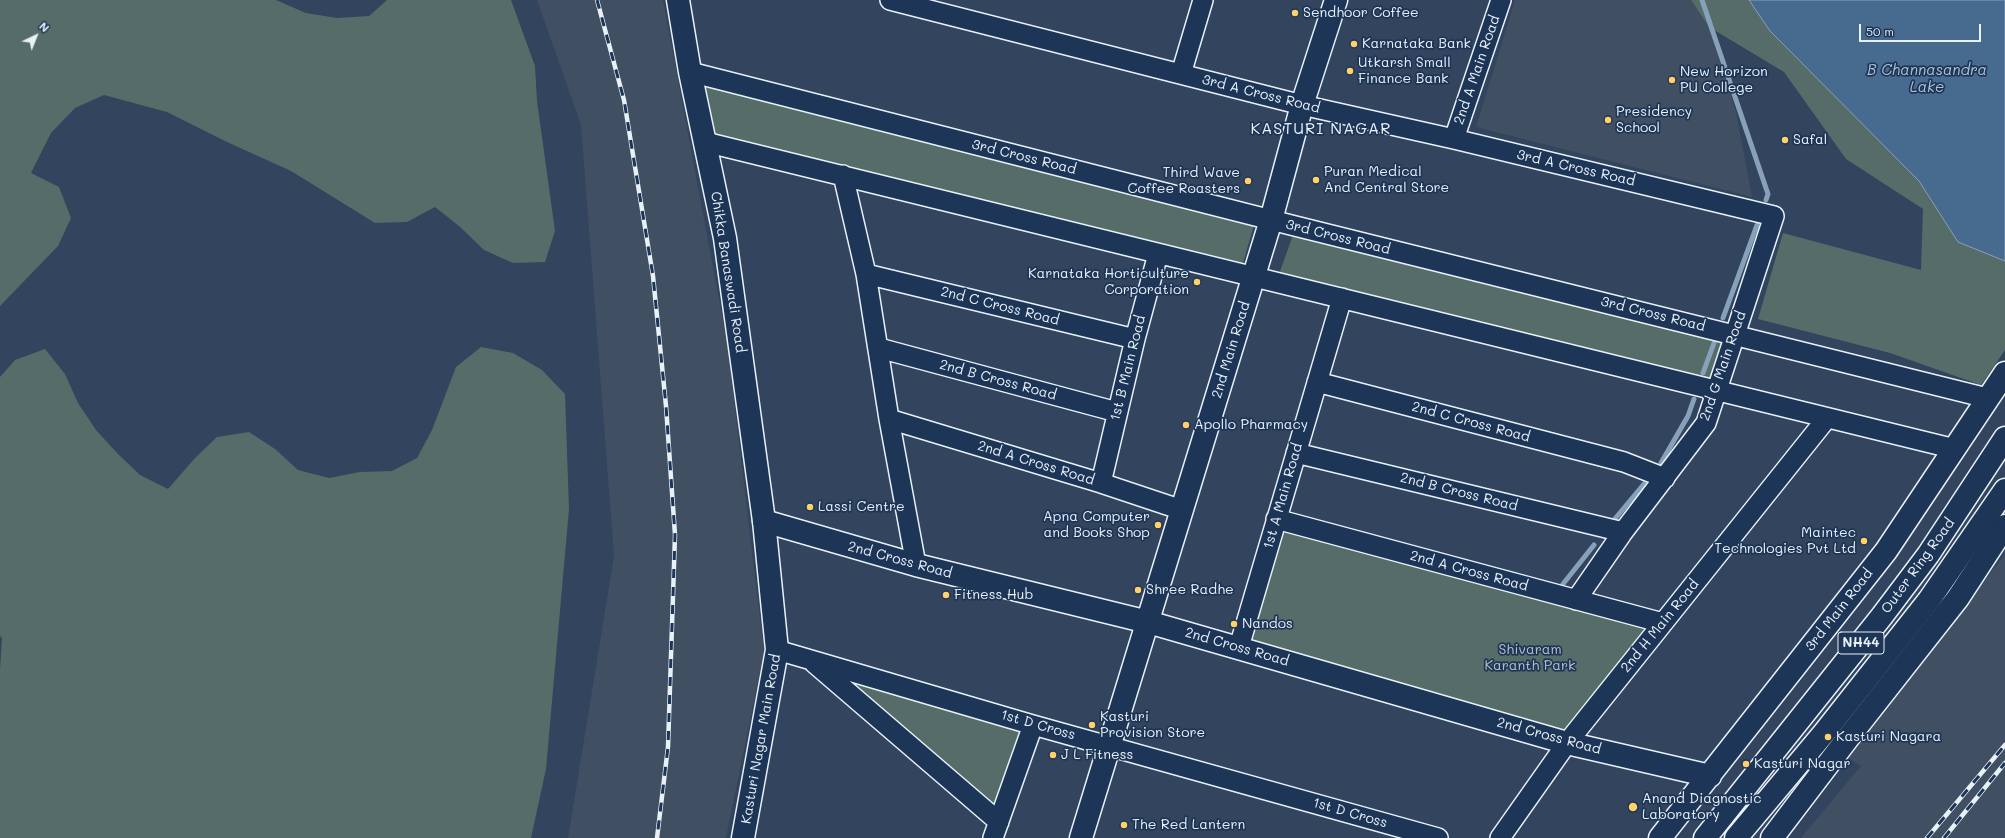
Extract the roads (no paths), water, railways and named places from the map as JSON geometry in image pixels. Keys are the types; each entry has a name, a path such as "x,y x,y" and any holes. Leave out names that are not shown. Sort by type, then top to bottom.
{"main road":[{"name":"Chikka Banaswadi Road","path":"678,0 690,72 725,238 764,521"},
{"name":"2nd Main Road","path":"1082,838 1271,220 1302,105 1336,0"},
{"name":"3rd Main Road","path":"1660,838 1886,551 2005,373"},
{"name":"Outer Ring Road","path":"1704,838 1882,616 1928,555 2005,438"},
{"name":"Outer Ring Road","path":"1736,838 1824,733 1929,600 2005,490"},
{"name":"2nd Cross Road","path":"764,521 916,565 1148,622 1239,647 1567,742 1710,776"},
{"name":"Kasturi Nagar Main Road","path":"743,838 777,650 764,521"},
{"path":"1772,838 1958,598 2005,526"}],"street":[{"name":"3rd A Cross Road","path":"890,0 915,3 1302,105 1454,139 1774,216"},
{"path":"1181,74 1203,0"},
{"name":"2nd A Main Road","path":"1454,139 1501,0"},
{"name":"3rd Cross Road","path":"690,72 1271,220 1987,398"},
{"path":"704,142 1955,449"},
{"path":"843,175 866,274 879,348 889,419 916,565"},
{"name":"2nd G Main Road","path":"1576,600 1623,532 1706,422 1774,216"},
{"name":"1st B Main Road","path":"1101,483 1135,339 1158,254"},
{"name":"2nd C Cross Road","path":"866,274 1135,339"},
{"name":"1st A Main Road","path":"1239,647 1342,298"},
{"name":"2nd B Cross Road","path":"879,348 1117,412"},
{"name":"2nd C Cross Road","path":"1317,382 1624,462 1665,478"},
{"name":"2nd H Main Road","path":"1500,838 1567,742 1827,418"},
{"name":"2nd A Cross Road","path":"889,419 1101,483 1182,510"},
{"name":"2nd B Cross Road","path":"1296,453 1623,532"},
{"name":"2nd A Cross Road","path":"1276,519 1663,623"},
{"name":"1st D Cross","path":"777,650 809,658 1034,725 1110,745 1438,838"},
{"path":"809,658 996,830 1034,725"}],"water":[{"name":"B Channasandra Lake","path":"1749,0 2005,0 2005,261 1958,242 1919,181 1770,31"}],"waterway":[{"path":"1702,0 1768,194 1766,200"},
{"path":"1723,318 1757,225"},
{"path":"1703,373 1714,343"},
{"path":"1661,463 1688,416 1694,399"},
{"path":"1614,520 1644,484"},
{"path":"1563,584 1594,545"}],"railway":[{"path":"597,0 624,100 653,276 666,406 675,535 668,747 657,838"},
{"path":"1927,838 2005,745"},
{"path":"1944,838 2005,763"}],"place":[{"name":"Sendhoor Coffee","path":"1295,13"},
{"name":"Karnataka Bank","path":"1354,44"},
{"name":"Utkarsh Small Finance Bank","path":"1350,71"},
{"name":"New Horizon PU College","path":"1672,80"},
{"name":"Presidency School","path":"1608,120"},
{"name":"Safal","path":"1785,140"},
{"name":"Puran Medical And Central Store","path":"1316,180"},
{"name":"Third Wave Coffee Roasters","path":"1248,181"},
{"name":"Karnataka Horticulture Corporation","path":"1197,282"},
{"name":"Apollo Pharmacy","path":"1186,425"},
{"name":"Lassi Centre","path":"810,507"},
{"name":"Apna Computer and Books Shop","path":"1158,525"},
{"name":"Maintec Technologies Pvt Ltd","path":"1864,541"},
{"name":"Shree Radhe","path":"1138,590"},
{"name":"Fitness Hub","path":"946,595"},
{"name":"Nandos","path":"1234,624"},
{"name":"Kasturi Provision Store","path":"1092,725"},
{"name":"Kasturi Nagara","path":"1828,737"},
{"name":"J L Fitness","path":"1053,755"},
{"name":"Kasturi Nagar","path":"1746,764"},
{"name":"Anand Diagnostic Laboratory","path":"1633,807"},
{"name":"The Red Lantern","path":"1124,825"}],"district":[{"name":"KASTURI NAGAR","path":"1321,129"}],"park label":[{"name":"Shivaram Karanth Park","path":"1530,658"}]}
